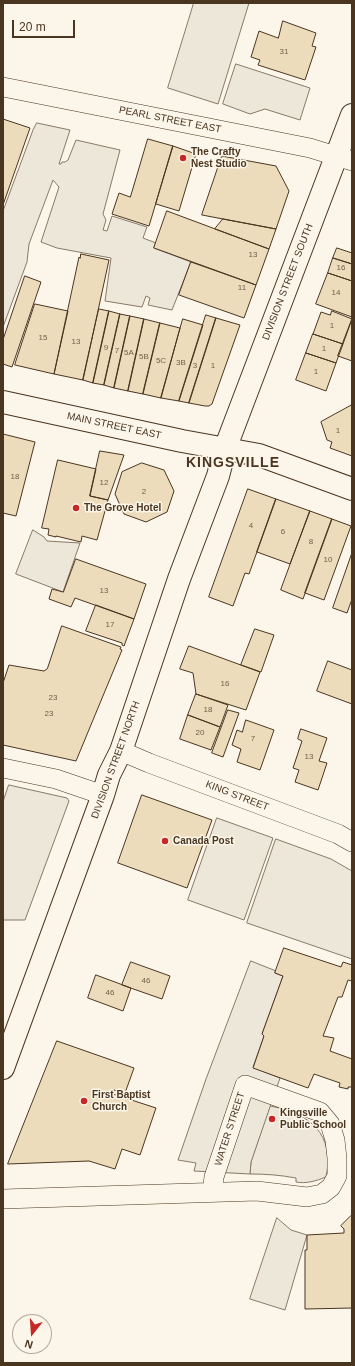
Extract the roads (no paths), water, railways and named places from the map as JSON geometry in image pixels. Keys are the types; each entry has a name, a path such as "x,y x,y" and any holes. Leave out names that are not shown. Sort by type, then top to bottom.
{"main road":[{"name":"DIVISION STREET SOUTH","path":"225,449 344,158 352,115"},
{"name":"MAIN STREET EAST","path":"3,402 259,455 352,489"},
{"name":"DIVISION STREET NORTH","path":"3,1068 104,794 109,775 121,751 179,579 218,476 225,449"}],"street":[{"name":"PEARL STREET EAST","path":"3,87 310,148 344,158"},
{"name":"KING STREET","path":"121,751 149,763 338,834 352,842"},
{"path":"3,768 56,779 104,794"},
{"name":"WATER STREET","path":"3,1199 212,1192 257,1192 307,1197 322,1194 331,1187 337,1176 335,1140 330,1124 320,1112 245,1085 214,1177 212,1192"}],"place":[{"name":"The Crafty Nest Studio","path":"183,158"},
{"name":"The Grove Hotel","path":"76,508"},
{"name":"Canada Post","path":"165,841"},
{"name":"First Baptist Church","path":"84,1101"},
{"name":"Kingsville Public School","path":"272,1119"}],"district":[{"name":"KINGSVILLE","path":"233,463"}]}
